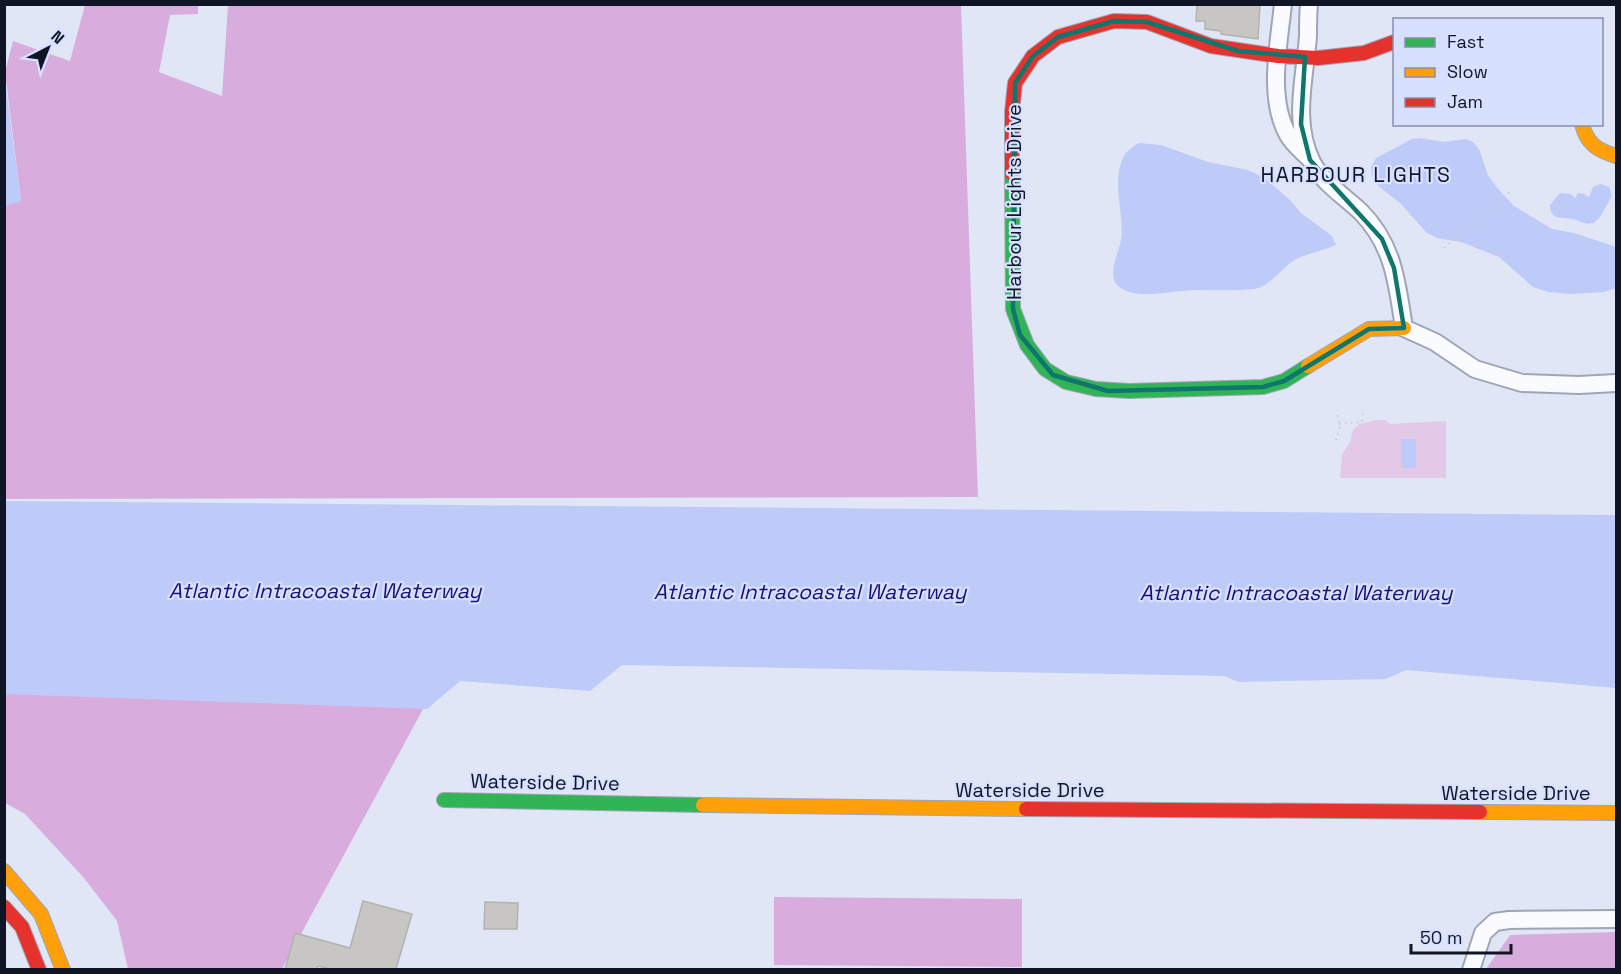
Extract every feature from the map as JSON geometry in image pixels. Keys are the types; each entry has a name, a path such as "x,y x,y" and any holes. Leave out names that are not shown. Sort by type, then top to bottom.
{"main road":[{"name":"Harbour Lights Drive","path":"1393,43 1364,53 1318,58 1278,56 1211,46 1147,22 1114,21 1058,37 1033,56 1015,82 1012,112 1013,309 1020,335 1035,359 1053,375 1070,383 1108,391 1263,387 1284,381 1370,329 1404,328"},
{"path":"1582,126 1584,139 1596,150 1617,156"},
{"name":"Waterside Drive","path":"444,800 829,808 1617,813"},
{"path":"4,871 41,914 63,969"},
{"path":"4,907 22,927 39,969"}],"street":[{"path":"1283,4 1276,74 1282,124 1295,145 1310,160 1316,170 1361,213 1382,239 1394,268 1404,328"},
{"path":"1309,4 1301,124 1310,160"},
{"name":"Harbour Lights Drive","path":"1404,328 1435,342 1475,369 1522,383 1579,386 1617,383"},
{"path":"1471,969 1483,933 1495,922 1617,919"}],"path":[{"path":"1444,248 1512,190"},
{"path":"1336,440 1339,431 1337,412"},
{"path":"1339,424 1362,423 1363,412"}],"highlighted area":[{"path":"1114,21 1147,22 1238,51 1305,57 1301,124 1310,160 1382,239 1394,268 1404,328 1369,329 1284,381 1263,387 1108,391 1053,375 1020,335 1013,309 1015,83 1033,56 1058,37"}],"shaded area":[{"path":"85,5 198,5 198,14 170,15 159,72 222,96 228,5 961,5 978,497 5,499 4,205 21,201 5,72 13,41 70,61"},
{"path":"1385,420 1390,424 1446,421 1446,478 1340,478 1342,455 1350,442 1353,430 1359,424"},
{"path":"5,689 428,700 282,969 128,969 117,921 84,878 25,814 5,803"},
{"path":"774,897 1022,899 1022,967 774,965"},
{"path":"1616,932 1616,969 1486,969 1510,935"}],"water":[{"path":"4,72 21,201 5,205 4,205"},
{"path":"1421,138 1443,142 1466,139 1473,142 1479,149 1488,175 1514,206 1552,229 1574,233 1616,247 1616,288 1604,292 1571,294 1548,292 1533,287 1499,257 1461,242 1437,238 1427,233 1400,203 1377,185 1372,177 1371,167 1376,158 1412,139"},
{"path":"1139,143 1161,145 1208,162 1248,170 1265,178 1301,213 1332,236 1336,245 1295,260 1270,282 1255,289 1145,294 1119,287 1113,277 1122,230 1118,178 1124,156 1129,149"},
{"path":"1601,184 1609,187 1612,196 1594,223 1552,214 1550,205 1560,193 1571,194 1575,198 1578,193 1589,197 1593,187"},
{"path":"1401,439 1416,439 1416,468 1401,468"},
{"name":"Atlantic Intracoastal Waterway","path":"5,501 1616,515 1616,688 1406,670 1386,679 1238,682 1225,676 622,665 590,691 460,681 427,709 5,694"}],"building":[{"path":"1197,4 1260,4 1258,39 1221,34 1221,31 1205,29 1205,21 1196,21"},
{"path":"363,901 412,914 396,969 330,969 318,966 317,969 285,969 295,933 350,948"},
{"path":"485,902 518,903 517,929 484,929"}],"traffic: fast":[{"path":"1012,174 1013,309 1027,345 1045,369 1066,382 1096,389 1129,391 1263,387 1284,381 1308,366"},
{"path":"444,800 703,805"}],"traffic: slow":[{"path":"1583,126 1587,137 1594,145 1616,156"},
{"path":"1308,366 1369,329 1404,328"},
{"path":"703,805 1026,809"},
{"path":"1480,812 1616,813"},
{"path":"4,871 41,914 63,970"}],"traffic: jam":[{"path":"1012,174 1012,112 1015,83 1033,56 1058,37 1114,21 1147,22 1211,46 1278,56 1318,58 1364,53 1393,42"},
{"path":"1026,809 1480,812"},
{"path":"4,907 22,927 39,970"}],"district":[{"name":"HARBOUR LIGHTS","path":"1356,174"}]}
